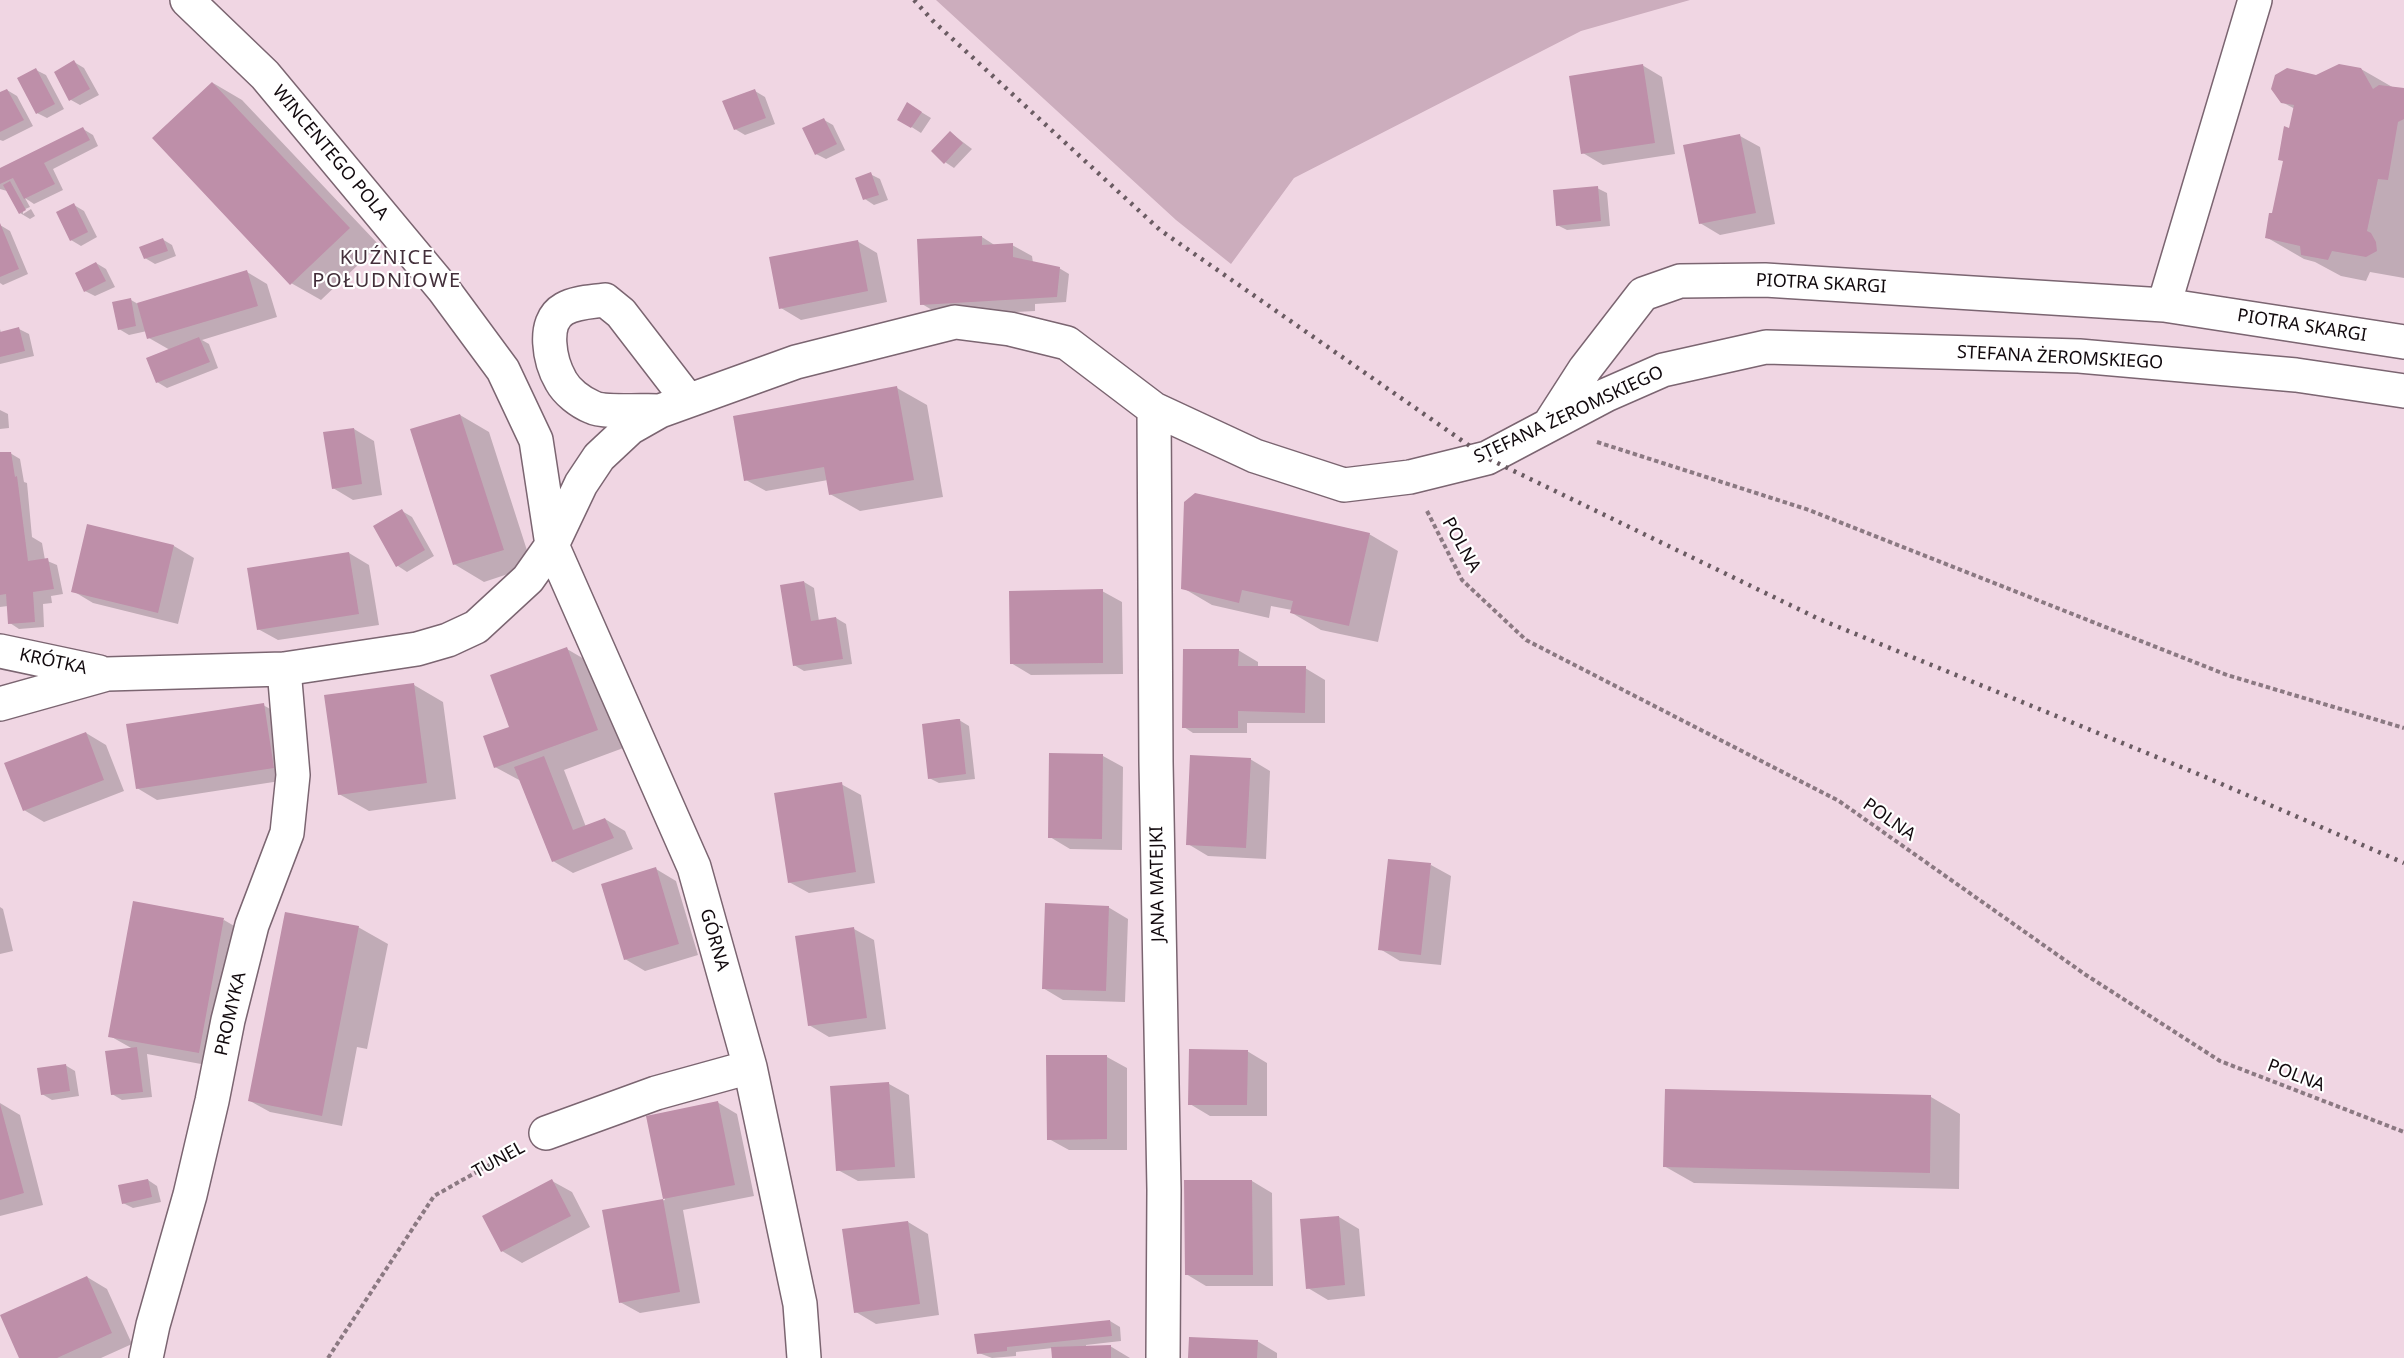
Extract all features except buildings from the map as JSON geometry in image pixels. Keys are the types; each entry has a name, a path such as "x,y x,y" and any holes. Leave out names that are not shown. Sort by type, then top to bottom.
{"street":[{"name":"WINCENTEGO POLA","path":"187,0 265,75 444,290 503,370 536,440 552,545"},
{"path":"2164,305 2255,0"},
{"name":"PIOTRA SKARGI","path":"1548,426 1585,369 1642,294 1680,281 1765,280 2164,305 2404,342"},
{"name":"STEFANA ŻEROMSKIEGO","path":"0,704 107,674 284,669 417,649 448,640 476,627 528,579 552,545 581,484 599,457 630,428 674,405 796,362 955,322 1010,329 1066,343 1155,409 1255,456 1344,485 1410,477 1487,458 1606,395 1664,370 1766,347 2079,356 2296,375 2404,391"},
{"name":"JANA MATEJKI","path":"1155,409 1156,751 1164,1190 1164,1358"},
{"name":"GÓRNA","path":"552,545 694,867 750,1067 800,1304 804,1358"},
{"name":"KRÓTKA","path":"0,651 107,674"},
{"name":"PROMYKA","path":"146,1358 153,1325 190,1195 228,1020 252,925 287,833 293,775 284,669"},
{"name":"TUNEL","path":"546,1133 656,1093 750,1067"}],"path":[{"path":"1548,426 1809,510 2227,675 2404,728"},
{"name":"POLNA","path":"1410,477 1462,580 1526,640 1839,801 2086,975 2220,1061 2404,1132"},
{"name":"TUNEL","path":"328,1358 434,1196 546,1133"}],"shaded area":[{"path":"936,0 1690,0 1581,31 1294,178 1231,264 1176,220"}],"railway":[{"path":"914,0 933,21 1160,230 1487,458 1819,619 2203,776 2404,863"}],"district":[{"name":"KUŹNICE POŁUDNIOWE","path":"387,270"}]}
